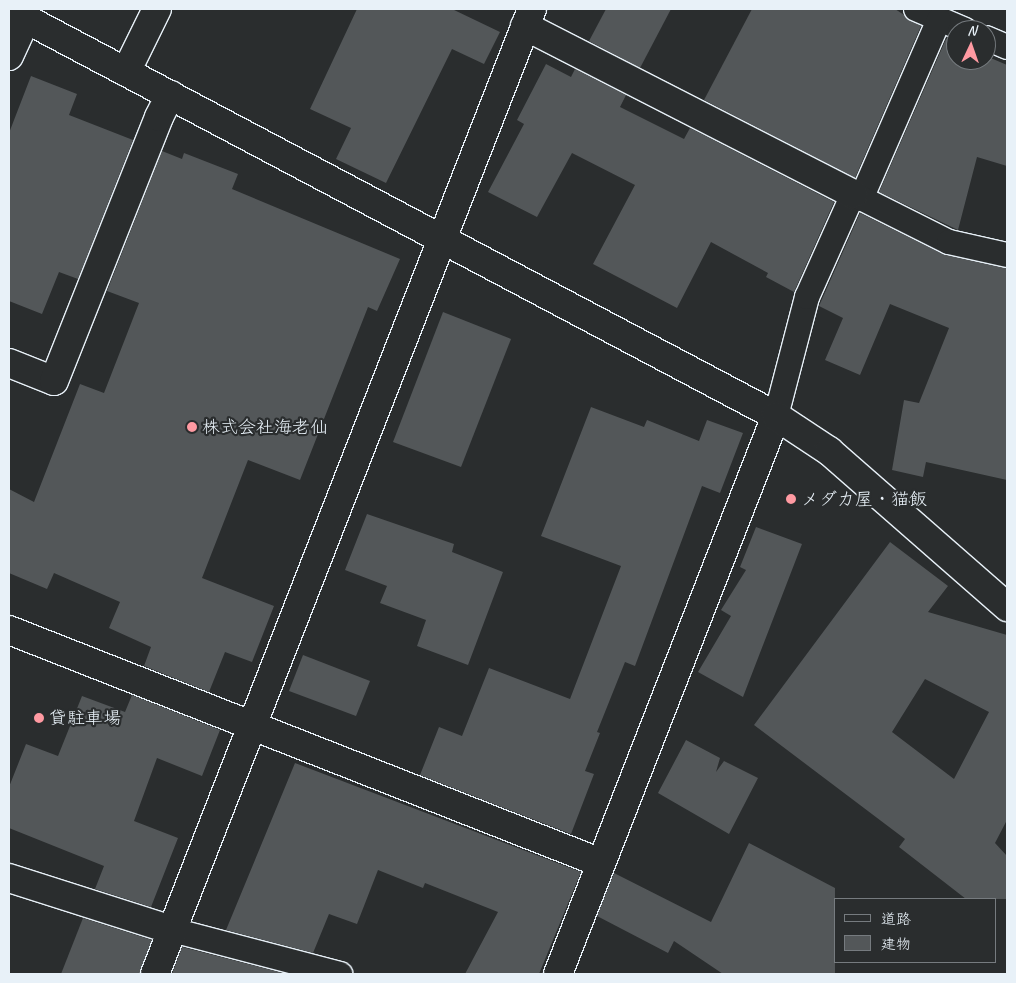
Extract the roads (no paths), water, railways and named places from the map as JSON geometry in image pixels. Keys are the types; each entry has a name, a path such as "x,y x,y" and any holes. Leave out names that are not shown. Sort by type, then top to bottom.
{"street":[{"path":"126,72 157,9"},
{"path":"9,56 17,14 776,416 829,451 1007,607"},
{"path":"155,974 529,17 857,196"},
{"path":"9,362 54,381 159,117 170,95"},
{"path":"558,974 776,416"},
{"path":"9,630 601,863"},
{"path":"9,878 172,930"}],"lane":[{"path":"916,9 946,23"},
{"path":"776,416 807,297 857,196 939,20"},
{"path":"857,196 949,242 1007,255"},
{"path":"172,930 340,974"}],"place":[{"name":"株式会社海老仙","path":"192,427"},
{"name":"メダカ屋・猫飯","path":"791,499"},
{"name":"貸駐車場","path":"39,718"}]}
